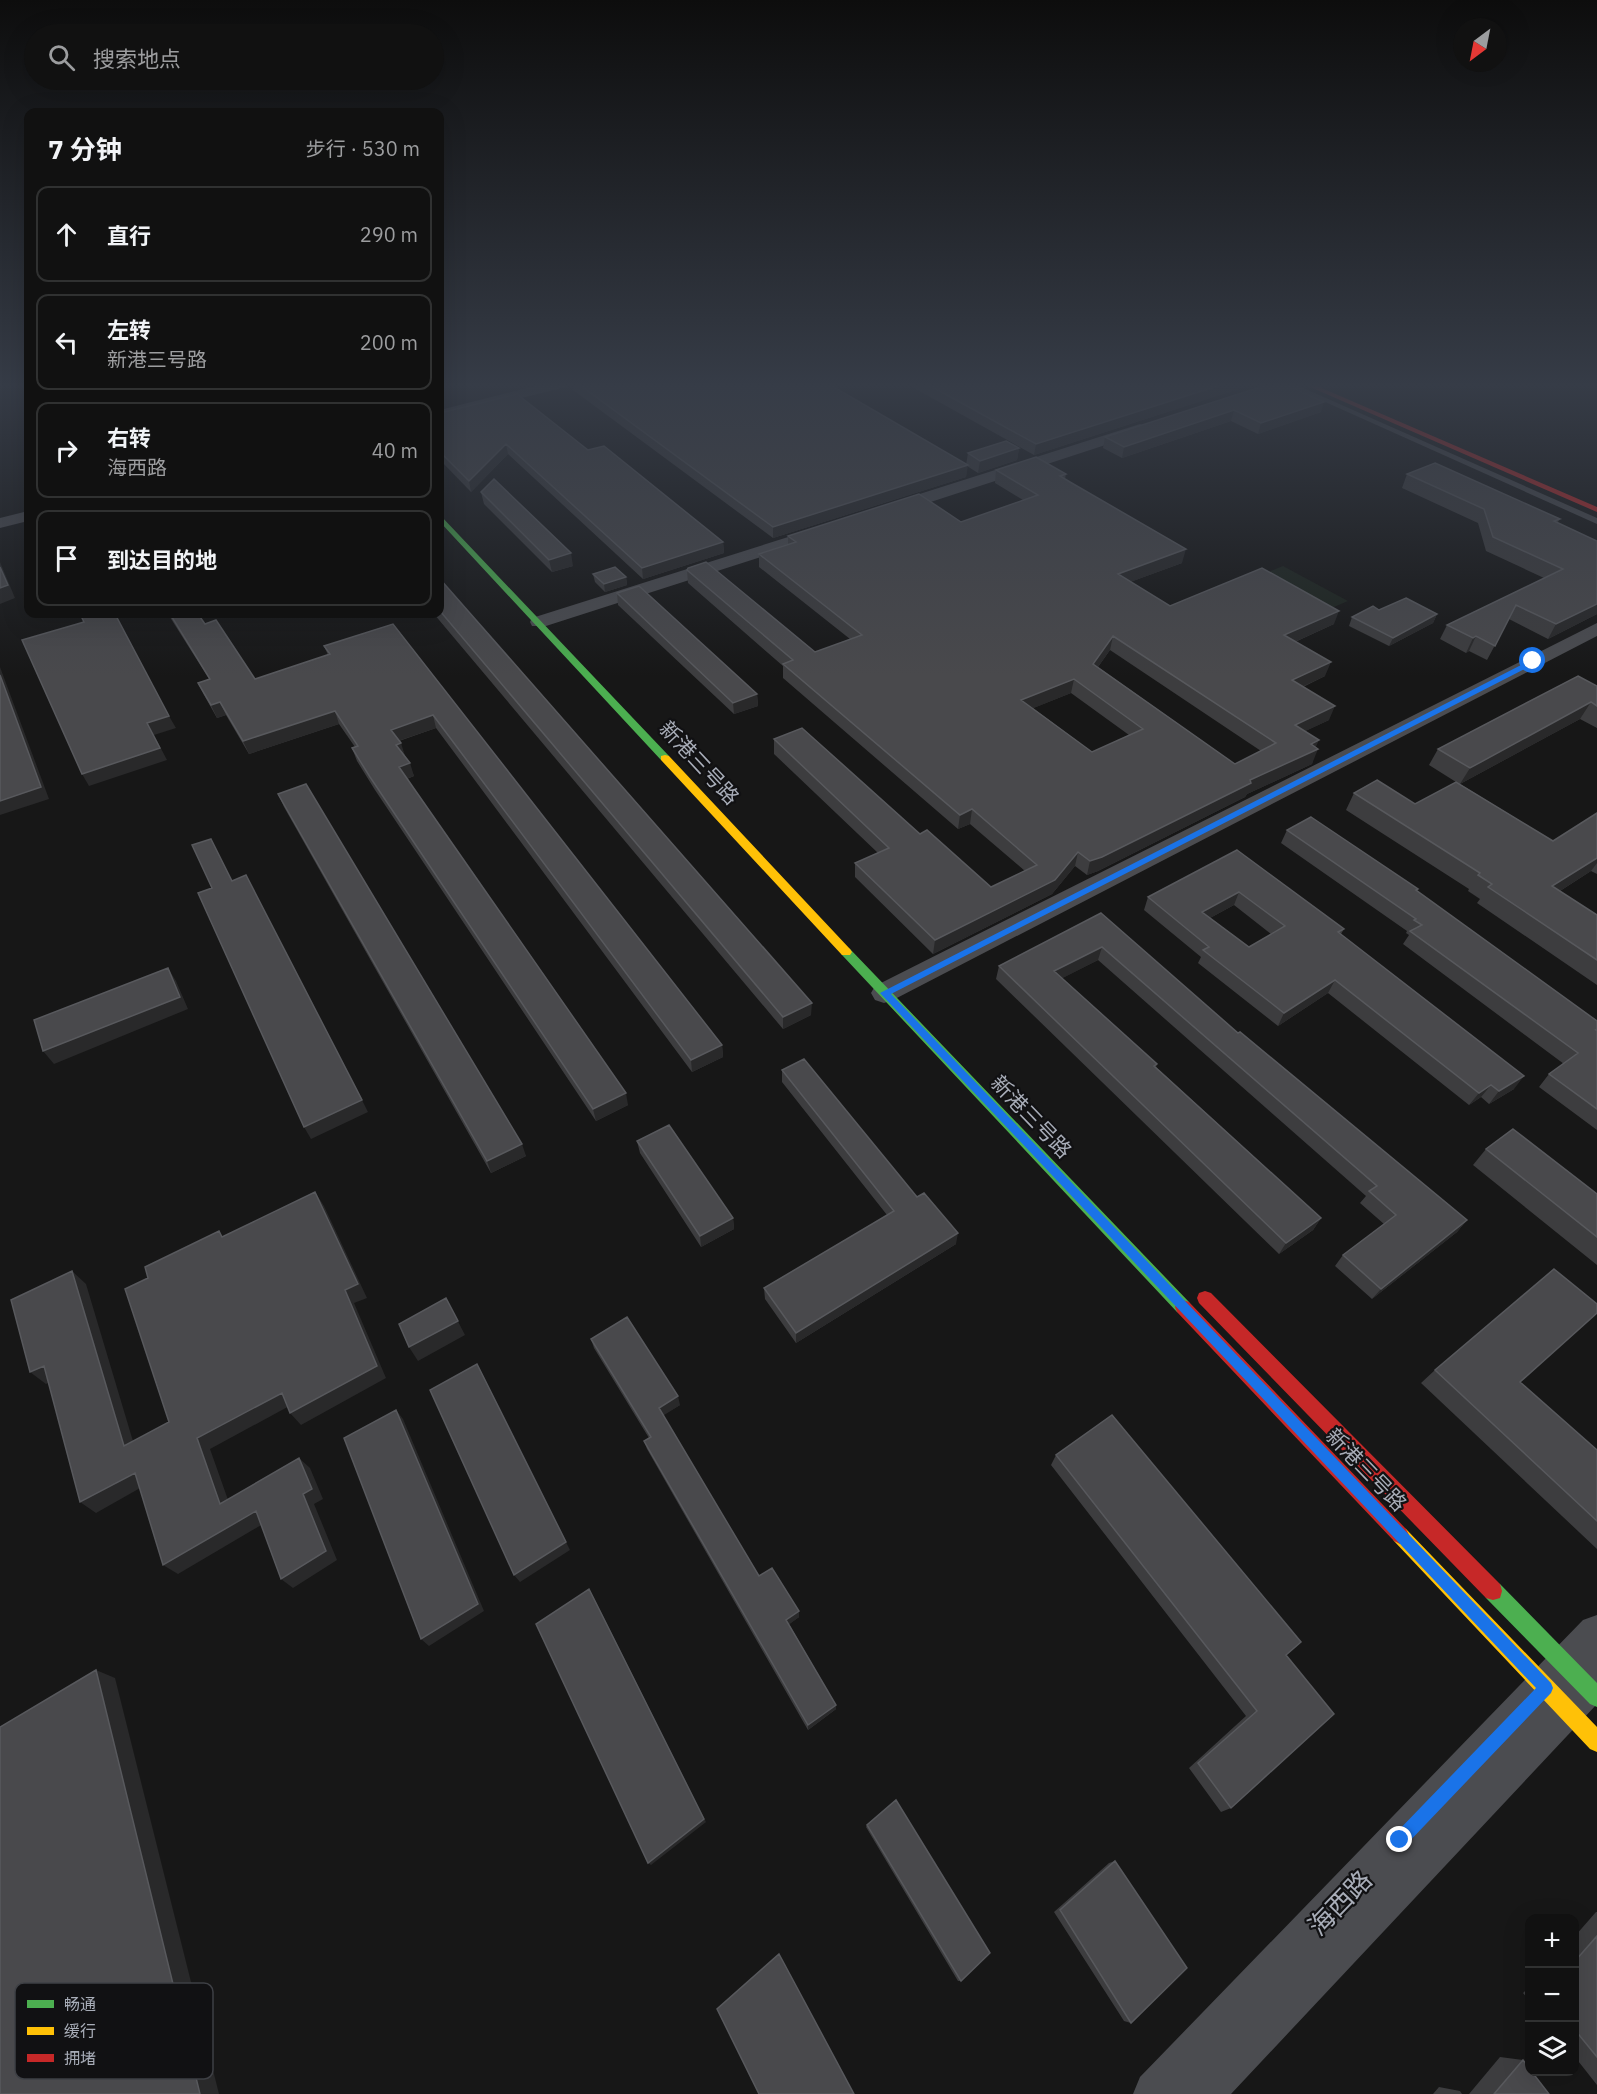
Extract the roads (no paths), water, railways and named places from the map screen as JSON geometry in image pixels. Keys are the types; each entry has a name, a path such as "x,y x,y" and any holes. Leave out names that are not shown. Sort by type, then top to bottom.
{"street":[{"path":"876,514 979,481"},
{"path":"1529,481 1597,510"},
{"path":"1550,481 1597,501"},
{"name":"新港三号路","path":"444,511 544,620 895,988 1576,1687"},
{"path":"0,523 24,517"},
{"name":"新港三号路","path":"444,522 544,620 817,900"},
{"path":"544,620 842,525"},
{"path":"895,988 1597,629"},
{"name":"新港三号路","path":"1199,1292 1576,1687 1597,1742"},
{"name":"海西路","path":"1199,2094 1576,1687 1597,1634"},
{"name":"海西路","path":"1157,2094 1576,1687"}],"lane":[{"path":"1504,481 1597,521"}]}
